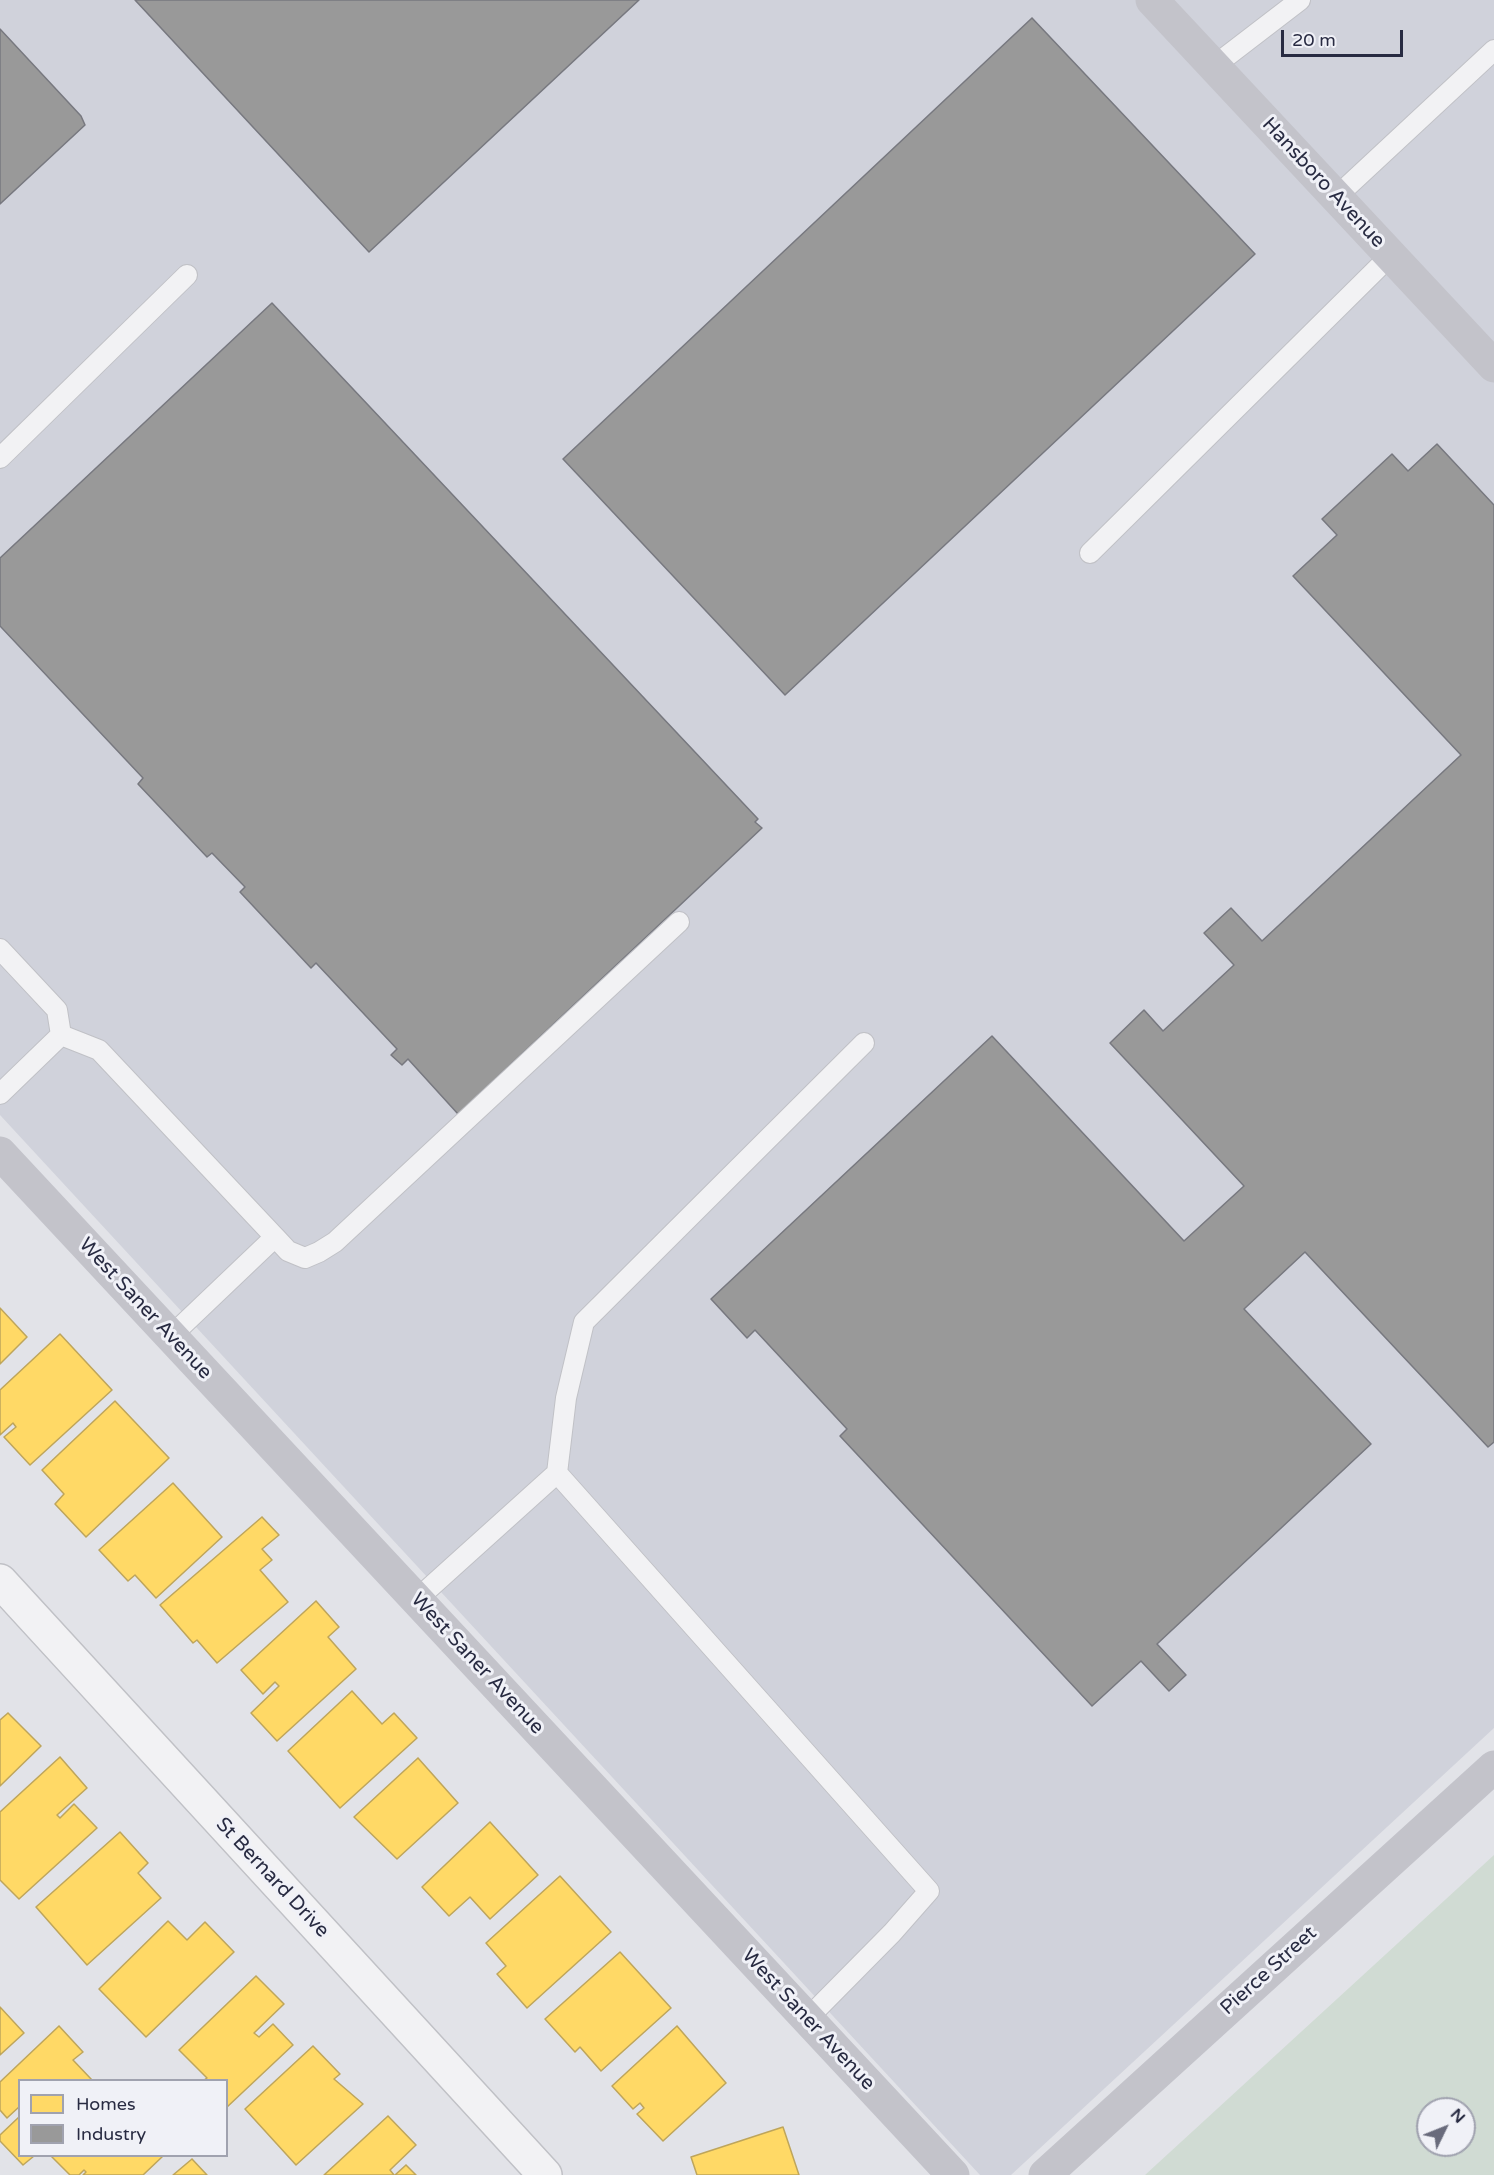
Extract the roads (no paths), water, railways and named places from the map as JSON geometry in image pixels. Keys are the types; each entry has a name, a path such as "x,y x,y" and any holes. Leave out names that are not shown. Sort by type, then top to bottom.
{"street":[{"name":"Hansboro Avenue","path":"1152,0 1494,366"},
{"name":"West Saner Avenue","path":"0,1153 954,2175"},
{"name":"St Bernard Drive","path":"0,1581 545,2175"},
{"name":"Pierce Street","path":"1045,2175 1494,1767"}],"lane":[{"path":"1214,66 1300,0"},
{"path":"1335,197 1494,50"},
{"path":"1090,554 1391,255"},
{"path":"0,458 187,275"},
{"path":"61,1035 99,1050 288,1251 305,1258 335,1242 679,922"},
{"path":"0,950 57,1010 61,1035"},
{"path":"0,1094 61,1035"},
{"path":"416,1600 557,1473 566,1398 584,1322 864,1043"},
{"path":"171,1336 275,1237"},
{"path":"557,1473 929,1891 892,1933 807,2019"}]}
